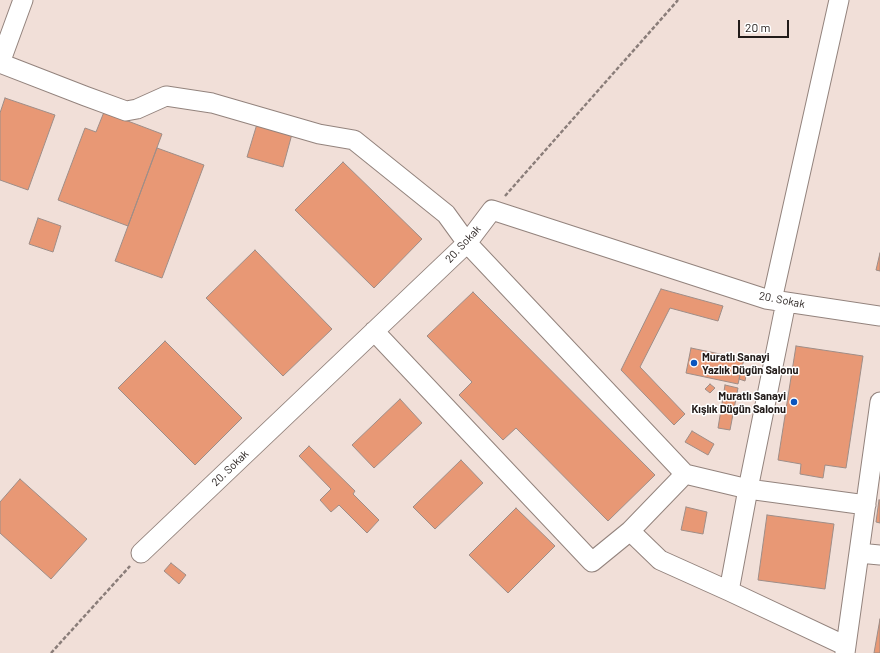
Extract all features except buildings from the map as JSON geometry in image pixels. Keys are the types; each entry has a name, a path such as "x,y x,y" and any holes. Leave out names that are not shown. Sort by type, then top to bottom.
{"street":[{"path":"23,0 0,63 126,111 137,109 166,96 212,103 319,134 354,140 446,214 467,243 685,474 748,489 866,505"},
{"path":"729,590 748,489 779,301 839,0"},
{"name":"20. Sokak","path":"141,553 467,243 492,210 779,301 880,316"},
{"path":"374,331 592,562 630,531 685,474"},
{"path":"630,531 660,560 729,590 846,649 880,402"},
{"path":"859,552 880,555"}],"path":[{"path":"492,210 678,0"},
{"path":"51,653 141,553"}],"place":[{"name":"Muratlı Sanayi Yazlık Dügün Salonu","path":"694,363"},
{"name":"Muratlı Sanayi Kışlık Dügün Salonu","path":"794,402"}]}
